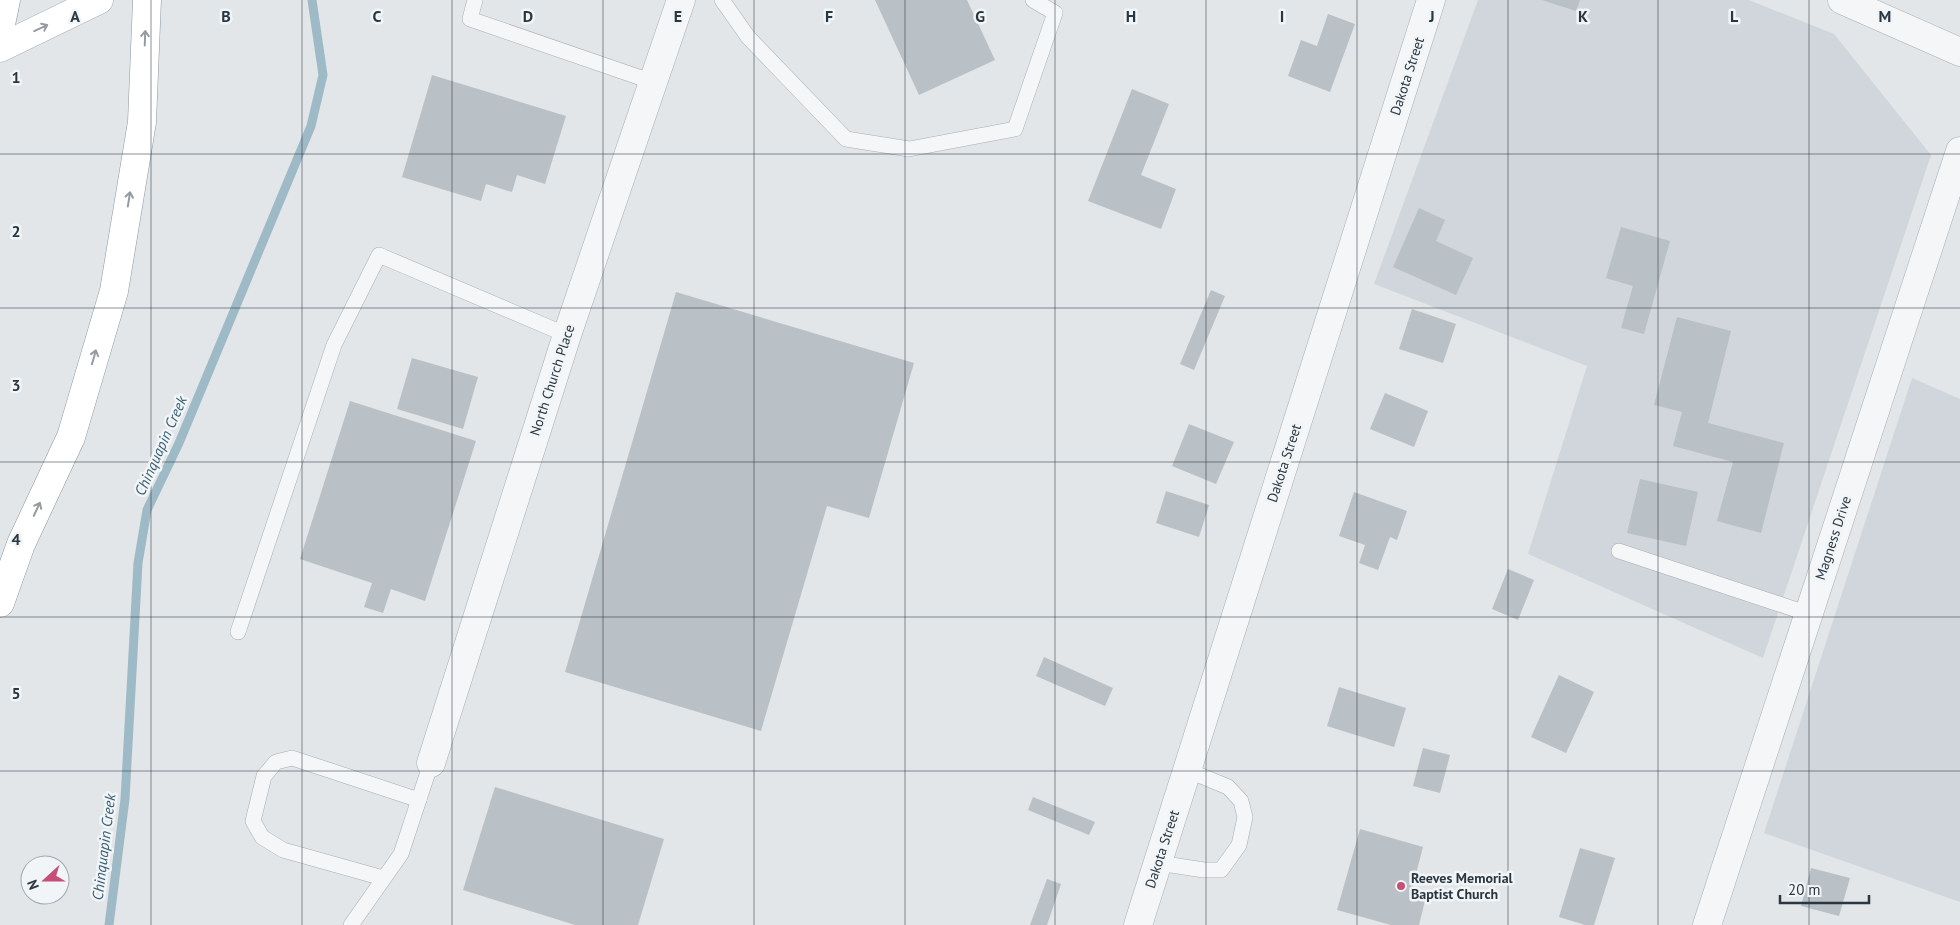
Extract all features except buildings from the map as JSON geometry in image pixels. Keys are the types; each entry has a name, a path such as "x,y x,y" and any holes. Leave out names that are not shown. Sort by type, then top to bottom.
{"main road":[{"path":"3,1 5,39 69,16 99,0"},
{"path":"0,603 21,544 71,437 114,291 142,122 147,0"}],"street":[{"name":"North Church Place","path":"431,763 567,335 681,0"},
{"name":"Dakota Street","path":"1138,925 1431,0"},
{"path":"1842,0 1960,52"},
{"name":"Magness Drive","path":"1707,925 1960,150"}],"lane":[{"path":"475,0 470,19 653,82"},
{"path":"722,0 748,37 846,139 909,149 1015,128 1055,13 1033,0"},
{"path":"238,632 334,345 379,255 567,335"},
{"path":"1619,551 1809,614"},
{"path":"383,878 283,850 262,837 253,821 264,776 276,762 292,758 419,800"},
{"path":"351,925 401,854 431,763"},
{"path":"1158,862 1204,870 1222,870 1239,845 1245,817 1241,801 1228,787 1187,770"}],"shaded area":[{"path":"1478,0 1749,0 1834,34 1931,155 1763,658 1528,554 1587,366 1374,284"},
{"path":"1912,378 1960,399 1960,902 1764,833"}],"waterway":[{"name":"Chinquapin Creek","path":"109,925 125,799 138,563 147,510 179,443 311,126 323,75 312,0"}],"place":[{"name":"Reeves Memorial Baptist Church","path":"1401,886"}]}
